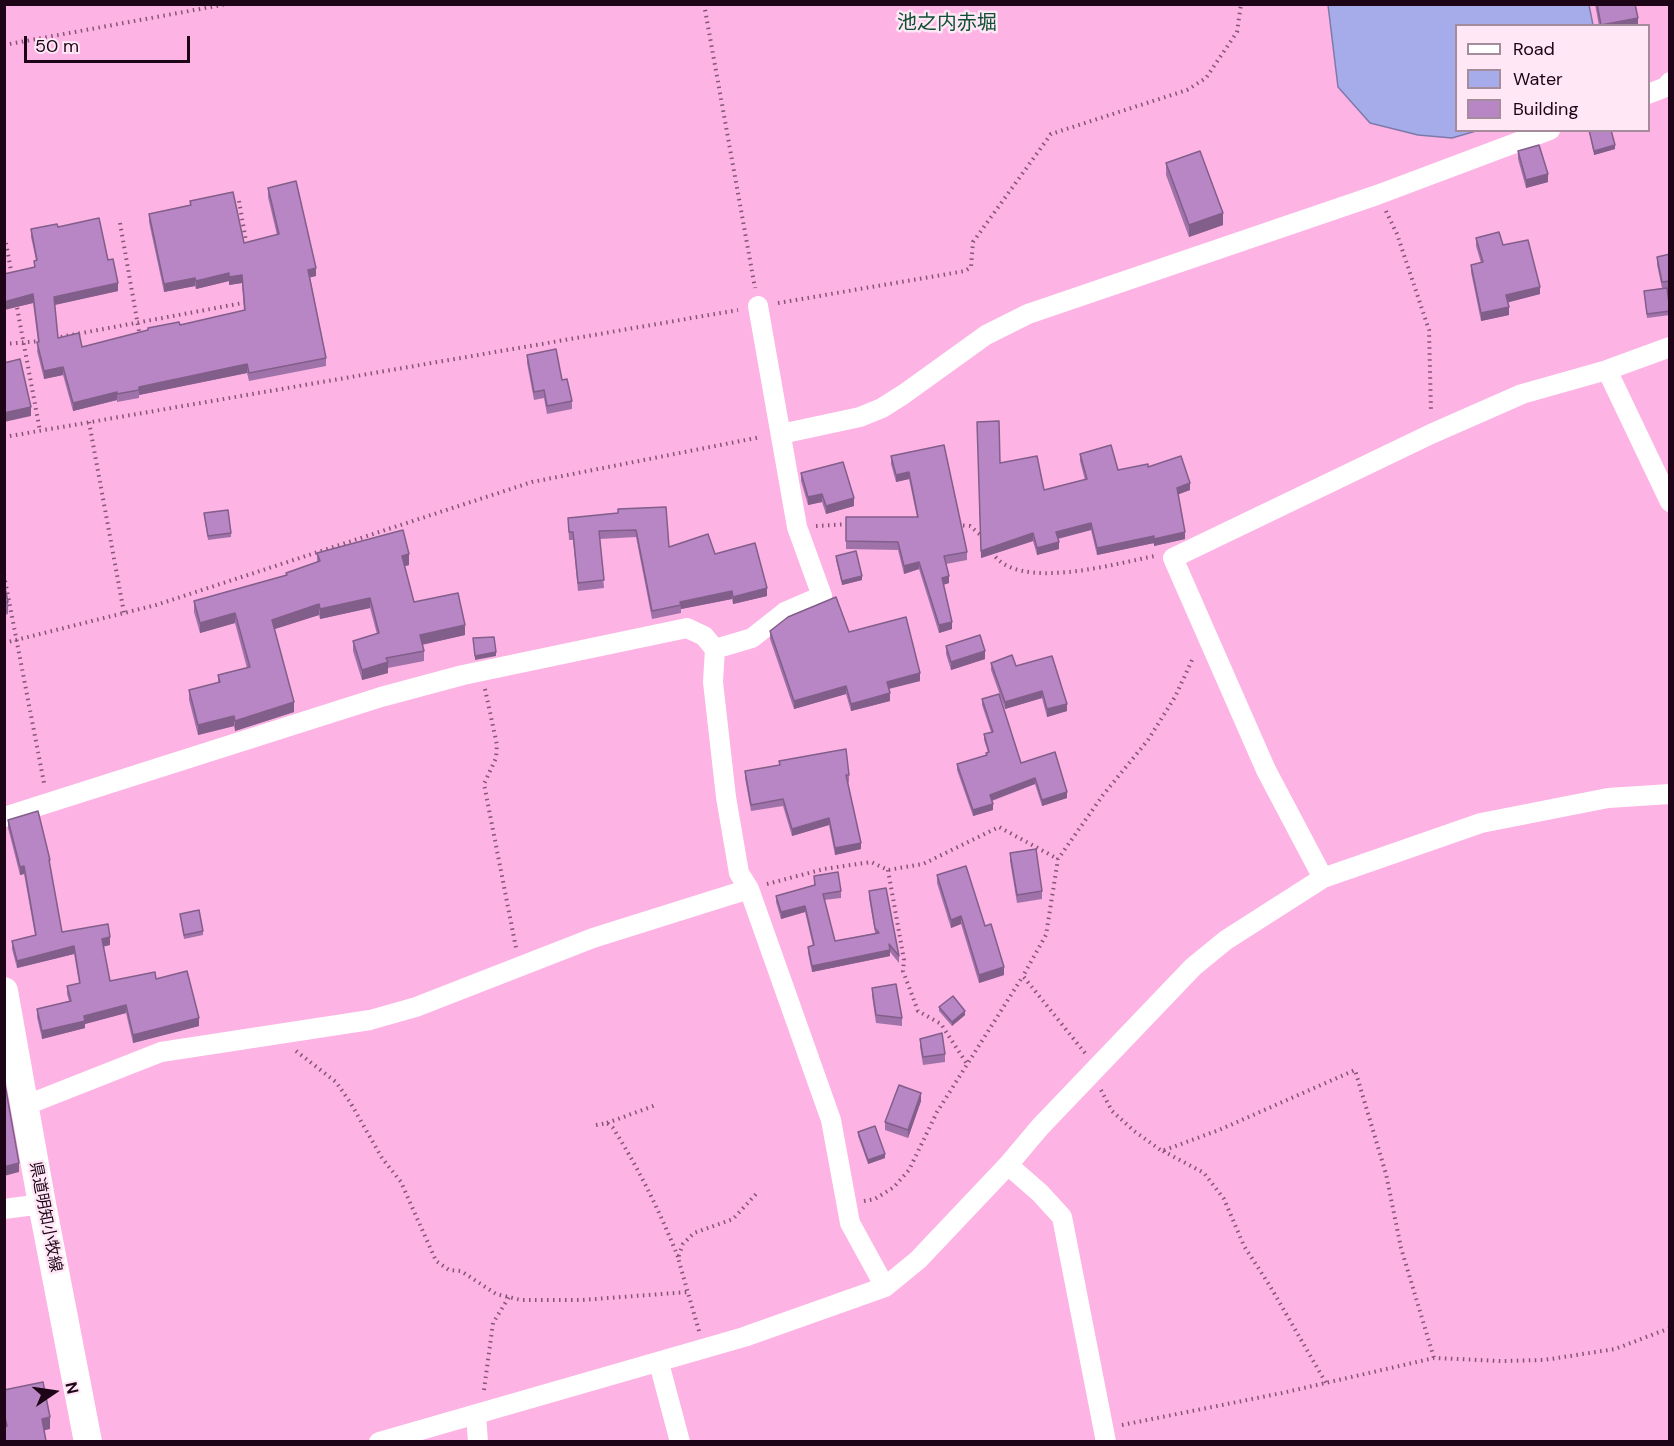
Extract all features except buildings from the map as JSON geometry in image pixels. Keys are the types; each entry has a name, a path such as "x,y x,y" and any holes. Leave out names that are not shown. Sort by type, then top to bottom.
{"main road":[{"name":"県道明知小牧線","path":"4,991 88,1442"}],"street":[{"path":"781,434 860,417 882,408 986,335 1028,314 1377,195 1545,132"},
{"path":"715,649 752,639 785,612 822,596 797,527 758,306"},
{"path":"1323,878 1266,770 1173,558 1431,434 1522,394 1607,370 1670,347"},
{"path":"1607,370 1670,502"},
{"path":"4,817 381,697 482,671 687,628 704,636 715,649 713,682 726,797 739,873 749,889 831,1120 850,1223 885,1287"},
{"path":"379,1442 659,1363 794,1320 885,1287 918,1260 1008,1165 1040,1127 1193,967 1227,940 1323,878 1481,824 1608,798 1670,794"},
{"path":"24,1106 161,1052 370,1020 416,1007 593,938 749,889"},
{"path":"1008,1165 1040,1193 1062,1217 1104,1435"},
{"path":"4,1209 42,1204"},
{"path":"659,1363 680,1442"},
{"path":"478,1442 479,1414"}],"path":[{"path":"4,45 227,4"},
{"path":"704,4 758,306"},
{"path":"4,437 965,271 971,267 973,242 1051,134 1187,90 1206,78 1237,33 1241,4"},
{"path":"1377,195 1397,234 1429,330 1431,434"},
{"path":"239,201 249,256"},
{"path":"120,223 140,342"},
{"path":"6,243 14,287"},
{"path":"15,298 40,431"},
{"path":"4,344 33,342 257,300"},
{"path":"89,422 124,613"},
{"path":"4,643 167,601 532,482 781,434"},
{"path":"797,527 856,524"},
{"path":"948,524 970,526 981,534 997,560 1010,567 1034,573 1057,575 1161,555 1173,558"},
{"path":"4,574 48,803"},
{"path":"847,1205 875,1199 894,1187 909,1170 937,1112 1023,976 1046,935 1058,859 1103,795 1148,741 1174,697 1193,658 1201,625"},
{"path":"482,671 497,745 496,758 484,784 520,966"},
{"path":"749,889 824,869 871,862 888,870 923,864 999,826 1058,859"},
{"path":"888,870 904,960 903,971 910,993 918,1011 941,1024 967,1064"},
{"path":"1023,976 1085,1053 1112,1112 1134,1131 1162,1150 1204,1173 1224,1198 1244,1246 1326,1383"},
{"path":"273,1035 336,1082 350,1101 382,1158 401,1182 436,1261 449,1269 461,1271 496,1294 520,1300 582,1300 688,1292"},
{"path":"1162,1150 1219,1130 1356,1070 1386,1174 1401,1248 1434,1358"},
{"path":"596,1125 656,1106"},
{"path":"607,1123 635,1164 666,1227 678,1258 704,1349"},
{"path":"678,1258 683,1244 694,1233 733,1218 757,1193"},
{"path":"479,1414 493,1323 509,1297"},
{"path":"1104,1435 1434,1358 1544,1360 1615,1349 1670,1328"}],"water":[{"path":"1328,5 1589,5 1593,24 1455,24 1455,132 1473,132 1452,138 1418,135 1370,123 1338,87"}],"district":[{"name":"池之内赤堀","path":"947,24"}]}
